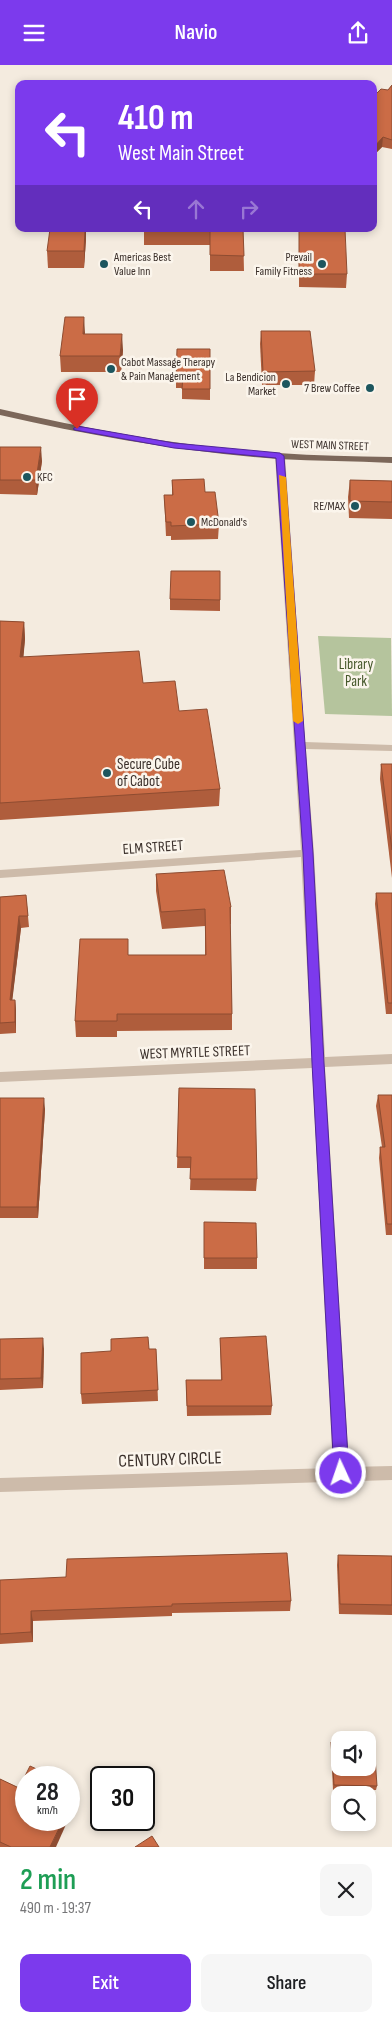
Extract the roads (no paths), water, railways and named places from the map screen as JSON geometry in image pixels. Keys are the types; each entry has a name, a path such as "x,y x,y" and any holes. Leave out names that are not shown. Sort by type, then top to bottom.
{"main road":[{"name":"WEST MAIN STREET","path":"0,412 87,431 174,445 280,456 392,460"}],"street":[{"path":"280,456 308,853 341,1473"},
{"path":"300,745 392,748"},
{"name":"ELM STREET","path":"0,874 308,853"},
{"name":"WEST MYRTLE STREET","path":"0,1077 392,1059"},
{"name":"CENTURY CIRCLE","path":"0,1485 341,1473 392,1473"}],"place":[{"name":"Americas Best Value Inn","path":"104,264"},
{"name":"Prevail Family Fitness","path":"322,264"},
{"name":"Cabot Massage Therapy & Pain Management","path":"111,369"},
{"name":"La Bendicion Market","path":"286,384"},
{"name":"7 Brew Coffee","path":"370,388"},
{"name":"KFC","path":"27,477"},
{"name":"RE/MAX","path":"355,506"},
{"name":"McDonald's","path":"191,522"},
{"name":"Secure Cube of Cabot","path":"107,773"}],"park label":[{"name":"Library Park","path":"356,672"}]}
